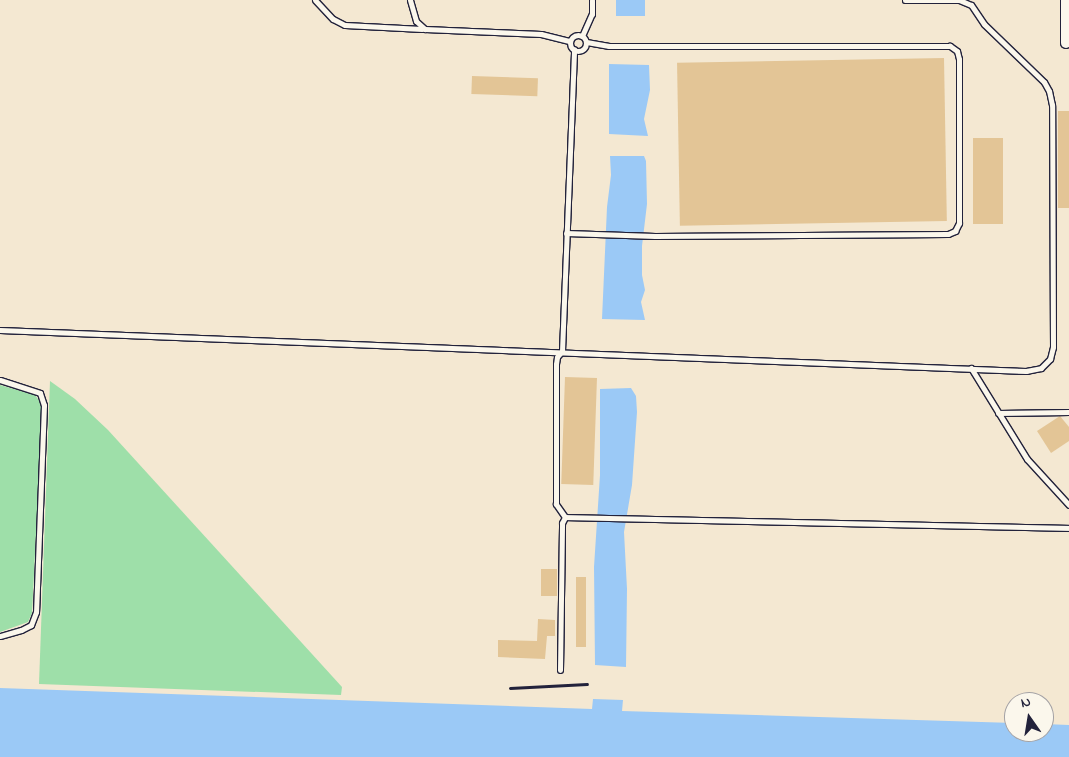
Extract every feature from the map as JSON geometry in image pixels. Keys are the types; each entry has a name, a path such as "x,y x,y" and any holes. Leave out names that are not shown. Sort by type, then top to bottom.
{"street":[{"path":"1067,2 1068,44"}],"lane":[{"path":"315,0 333,19 345,25 541,34 570,41"},
{"path":"410,0 416,21 425,29"},
{"path":"582,36 592,14 592,0"},
{"path":"0,330 1026,371 1041,368 1050,359 1053,347 1052,105 1050,91 1044,82 984,24 971,5 959,0 905,0"},
{"path":"566,233 655,236 948,234 955,231 959,223 959,59 955,48 945,45 609,46 586,42 582,36 575,35 570,41"},
{"path":"565,517 556,504 556,364 557,357 562,351 574,50 570,41"},
{"path":"574,50 581,50 586,42"},
{"path":"971,368 1027,460 1069,505"},
{"path":"0,380 40,393 44,405 35,618 31,625 0,636"},
{"path":"998,413 1069,412"},
{"path":"565,517 1069,528"},
{"path":"560,670 562,523 565,517"}],"green space":[{"path":"50,381 75,399 108,430 342,687 341,695 39,684"},
{"path":"0,385 35,395 41,403 42,416 32,613 28,622 0,632"}],"water":[{"path":"616,0 645,0 645,16 616,16"},
{"path":"609,64 649,65 650,90 644,119 648,136 609,134"},
{"path":"610,156 644,156 646,161 647,204 642,246 642,275 645,290 641,302 645,320 602,319 607,207 611,175"},
{"path":"631,388 636,396 637,412 632,485 624,532 627,589 626,667 595,665 594,567 600,475 600,389"},
{"path":"0,688 592,709 593,699 623,700 622,711 1004,723 1004,742 1054,742 1054,724 1069,725 1069,757 0,757"}],"building":[{"path":"944,58 947,221 680,226 677,63"},
{"path":"472,76 538,78 537,96 471,94"},
{"path":"1058,111 1069,111 1069,208 1058,208"},
{"path":"973,138 1003,138 1003,224 973,224"},
{"path":"565,377 597,378 593,485 561,484"},
{"path":"1060,416 1069,427 1069,441 1051,453 1037,431"},
{"path":"541,569 557,569 557,596 541,596"},
{"path":"576,577 586,577 586,647 576,647"},
{"path":"538,619 555,620 555,636 547,636 545,659 498,657 498,640 537,641"}],"railway":[{"path":"510,688 587,684"}]}
